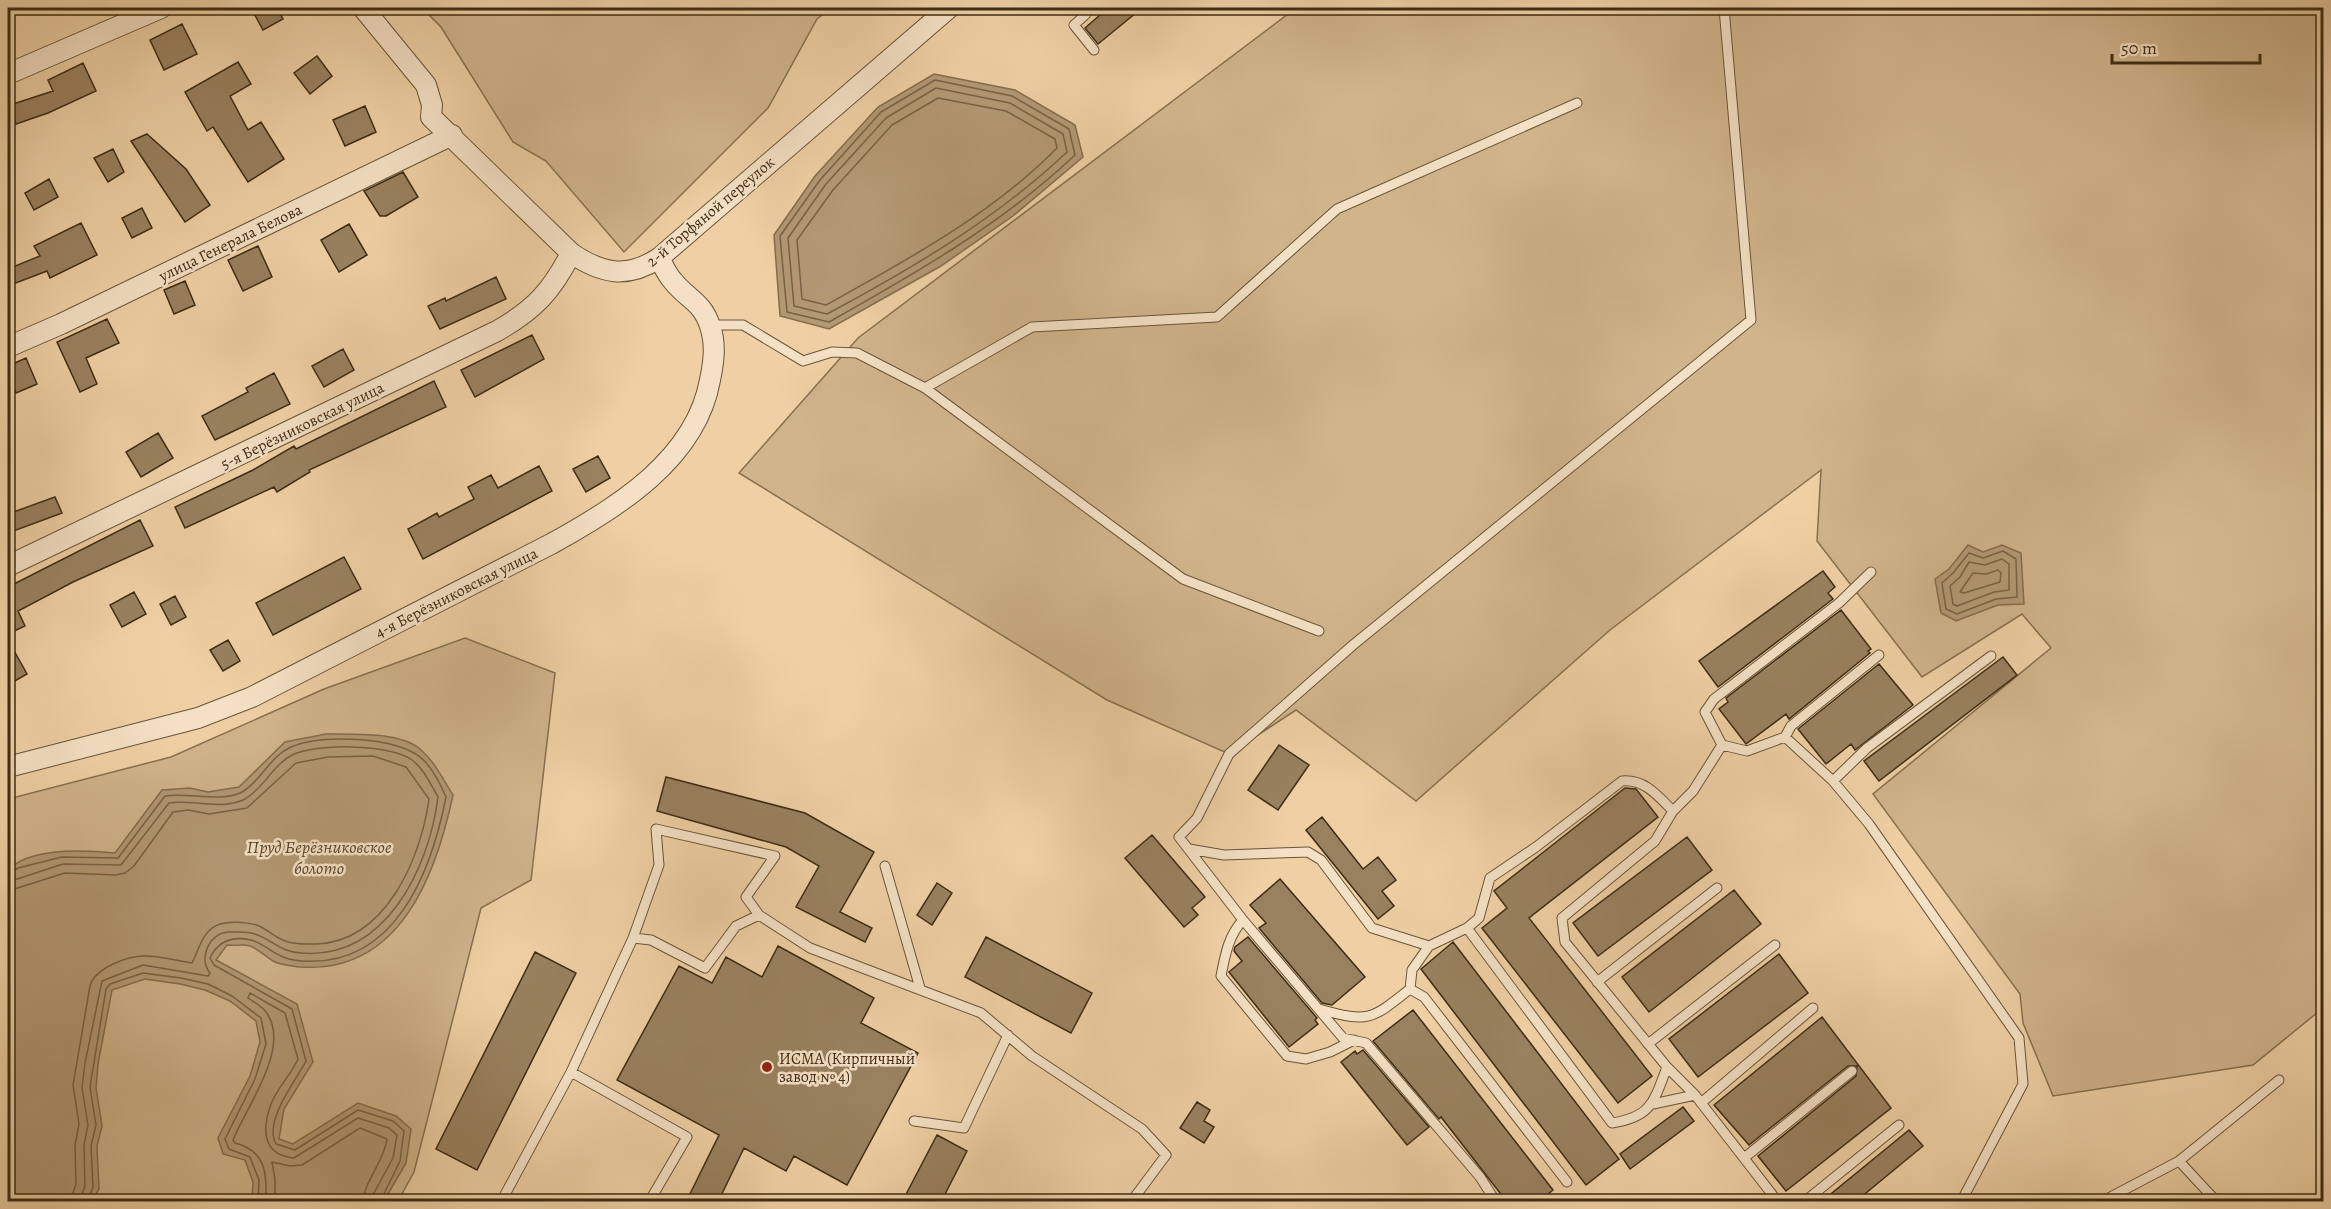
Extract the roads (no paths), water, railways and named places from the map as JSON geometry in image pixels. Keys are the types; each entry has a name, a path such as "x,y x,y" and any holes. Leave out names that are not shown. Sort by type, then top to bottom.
{"street":[{"path":"8,74 161,8"},
{"name":"2-й Торфяной переулок","path":"363,8 426,85 432,105 431,117 571,253 589,265 615,273 631,272 659,258 949,8"},
{"name":"улица Генерала Белова","path":"8,347 61,324 452,135"},
{"name":"5-я Берёзниковская улица","path":"8,566 497,331 529,312 543,298 560,276 571,253"},
{"name":"4-я Берёзниковская улица","path":"8,767 198,718 252,697 594,521 626,498 665,463 692,432 702,410 714,363 714,345 709,325 699,304 673,281 659,258"}],"lane":[{"path":"1084,8 1086,14 1074,25 1094,50"},
{"path":"1496,1202 1480,1177 1366,1043 1343,1038 1243,920 1179,837 1197,818 1229,754 1353,645 1751,320 1724,8"},
{"path":"926,388 1032,327 1217,317 1337,209 1577,103"},
{"path":"709,325 743,325 803,361 832,352 857,353 926,388 1183,579 1319,631"},
{"path":"1871,572 1839,603 1714,699 1705,712 1722,745 1747,751 1785,737 1791,726 1879,655"},
{"path":"1833,781 1867,748 1991,656"},
{"path":"1785,737 1833,781 1869,824 2019,1038 2023,1084 1961,1202"},
{"path":"1722,745 1693,791 1673,811 1655,841 1562,918 1565,942 1667,1067 1698,1099 1778,1202"},
{"path":"1319,1009 1362,1019 1378,1014 1410,989 1412,970 1429,946 1467,928 1479,918 1490,878 1536,847 1622,781 1633,780 1653,790 1673,811"},
{"path":"501,1202 571,1072 633,938 659,865 656,829 775,856 746,897 759,915 810,948 981,1013 1032,1056 1142,1129 1166,1155 1131,1202"},
{"path":"1188,849 1224,855 1308,852 1321,860 1371,928 1429,946"},
{"path":"885,866 920,988"},
{"path":"1597,982 1717,888"},
{"path":"633,938 651,940 705,968 736,926 759,915"},
{"path":"1243,920 1236,928 1226,950 1221,976 1271,1039 1287,1056 1306,1059 1330,1052 1354,1040"},
{"path":"1467,928 1612,1123 1634,1119 1653,1104 1667,1067"},
{"path":"1648,1044 1775,945"},
{"path":"1410,989 1424,997 1566,1182"},
{"path":"1653,1104 1698,1099 1813,1008"},
{"path":"914,1121 964,1128 1008,1035"},
{"path":"1744,1158 1851,1071"},
{"path":"571,1072 687,1137 650,1202"},
{"path":"2102,1202 2179,1161 2279,1080"},
{"path":"1804,1202 1899,1125"},
{"path":"2179,1161 2217,1202"}],"water":[{"path":"934,74 1015,90 1075,125 1083,157 1013,216 941,266 829,329 780,316 774,235 815,176 878,107"},
{"path":"1968,545 1983,552 2002,545 2021,553 2024,604 1998,605 1956,621 1941,613 1935,579 1949,569"},
{"name":"Пруд Берёзниковское болото","path":"326,734 375,735 401,739 420,749 438,771 453,795 436,857 423,886 408,914 388,937 364,954 335,965 300,967 283,964 273,961 253,947 244,945 227,945 216,960 297,1004 313,1062 284,1109 279,1139 293,1144 358,1103 396,1116 411,1129 406,1163 384,1201 252,1201 253,1182 245,1160 223,1154 218,1138 250,1076 260,1042 256,1021 230,1001 205,990 145,979 112,990 98,1064 96,1088 102,1126 97,1146 99,1189 92,1201 12,1201 8,1198 8,870 30,857 44,854 74,851 115,853 162,790 190,788 208,792 239,787 285,742"}],"place":[{"name":"ИСМА (Кирпичный завод № 4)","path":"767,1067"}]}
